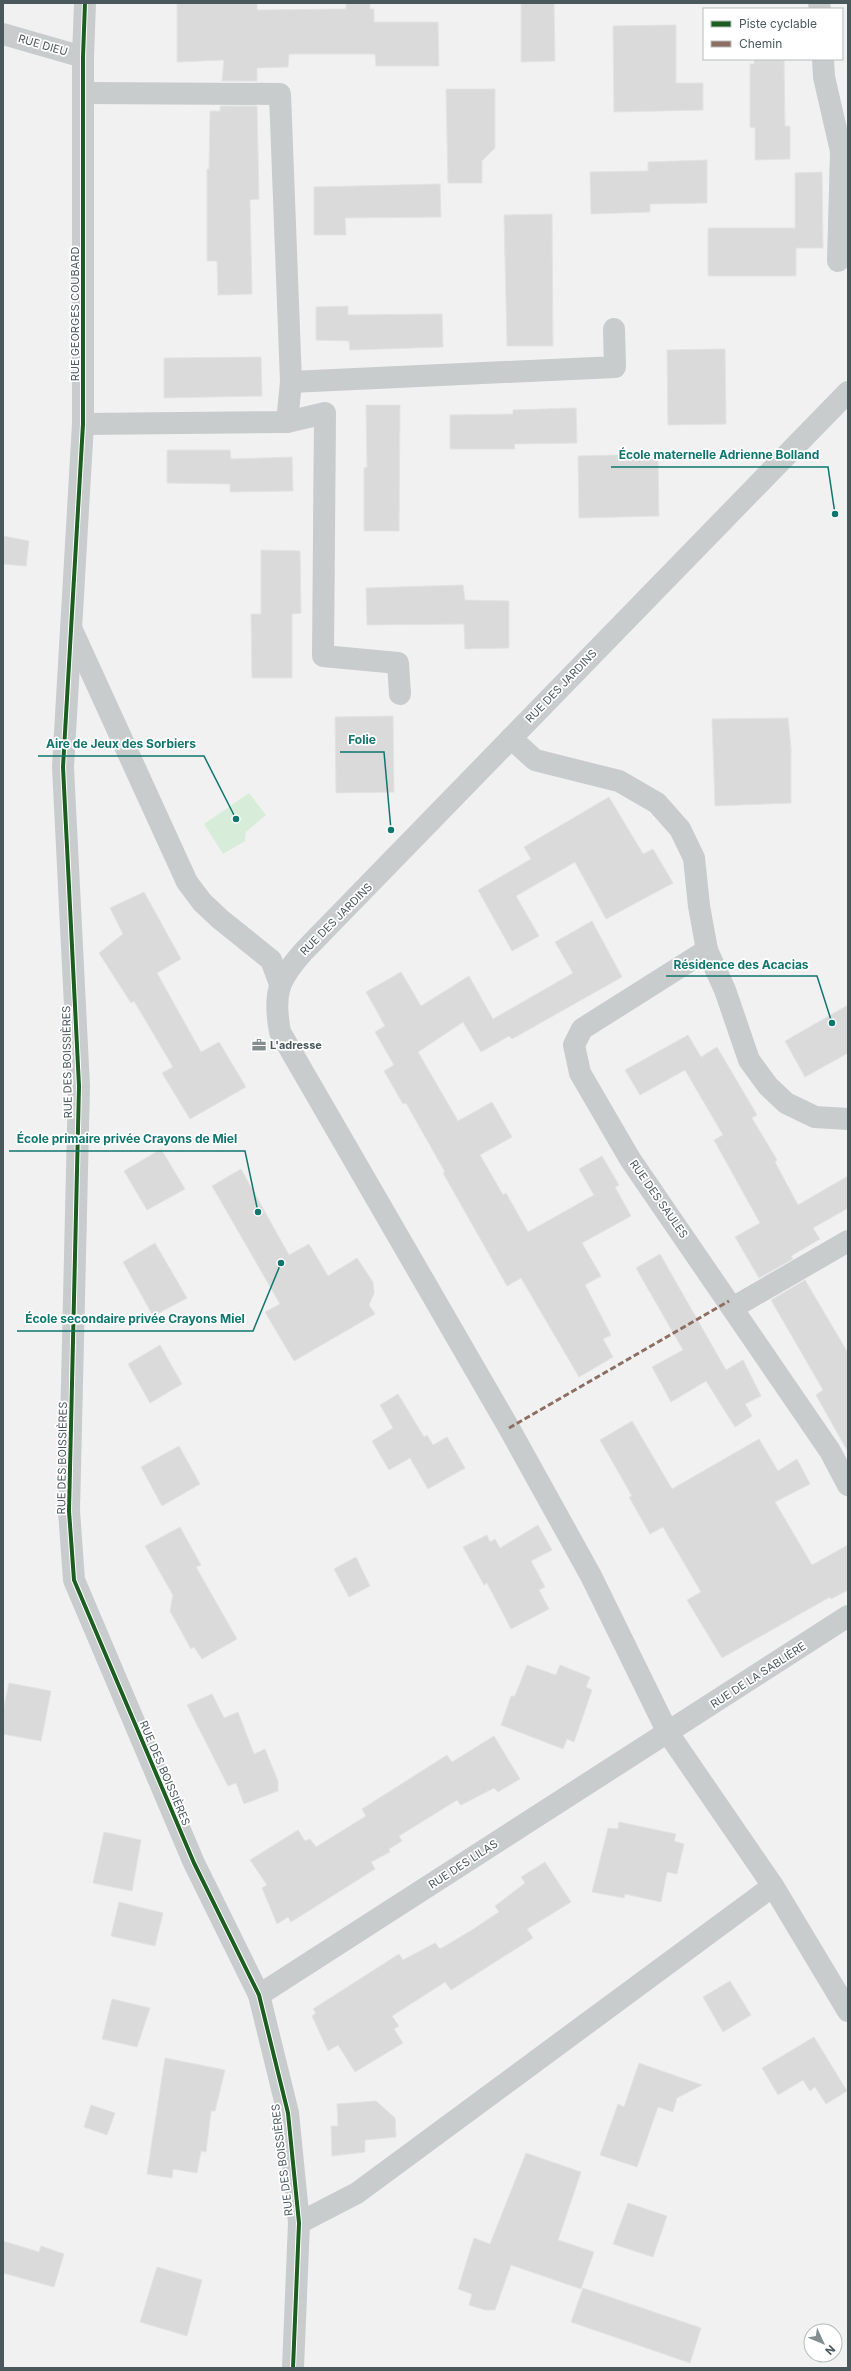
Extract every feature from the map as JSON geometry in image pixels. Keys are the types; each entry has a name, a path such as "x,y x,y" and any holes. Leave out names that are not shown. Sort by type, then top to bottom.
{"street":[{"name":"RUE GEORGES COUBARD","path":"85,3 83,57 84,424 70,625 187,882 202,902 220,919 271,960 280,984"},
{"name":"RUE DIEU","path":"3,34 83,57"},
{"path":"823,60 824,76 841,151 838,261"},
{"path":"84,94 280,94 291,382 287,422"},
{"path":"291,382 616,367 614,329"},
{"name":"RUE DES JARDINS","path":"280,984 290,966 304,951 848,392"},
{"path":"84,424 287,422 325,413 323,656 398,664 400,694"},
{"name":"RUE DES BOISSIÈRES","path":"70,625 63,767 79,1086 69,1511 74,1580 194,1863 259,1995 288,2113 299,2223 293,2368"},
{"path":"511,738 535,760 619,781 657,803 662,808 680,829 694,858 699,906 707,950 726,990 749,1060 768,1086 786,1103 815,1117 848,1119"},
{"name":"RUE DES SAULES","path":"707,950 582,1029 574,1045 580,1073 630,1159 734,1307 830,1451 848,1486"},
{"path":"280,984 276,1007 280,1032 524,1455 591,1576 668,1733 773,1886 848,2011"},
{"path":"734,1307 848,1241"},
{"name":"RUE DE LA SABLIÈRE","path":"668,1733 848,1616"},
{"name":"RUE DES LILAS","path":"259,1995 668,1733"},
{"path":"299,2223 357,2193 773,1886"}],"green space":[{"path":"249,793 266,815 246,832 245,841 223,854 204,824"}],"building":[{"path":"177,3 257,3 257,10 346,9 346,3 370,3 370,9 374,9 374,22 438,22 439,66 376,66 375,54 289,54 288,67 257,68 257,81 222,81 224,60 177,62"},
{"path":"521,3 554,3 555,61 521,62"},
{"path":"676,25 676,83 703,83 703,110 614,112 613,26"},
{"path":"754,60 784,60 785,126 790,126 790,159 755,160 755,128 750,127 750,64 754,64"},
{"path":"446,89 495,89 495,148 482,161 482,183 448,183"},
{"path":"220,106 257,106 259,199 250,200 252,294 218,295 217,261 207,261 207,169 209,169 210,111 220,111"},
{"path":"707,160 707,203 650,204 650,212 591,214 590,172 648,171 648,162"},
{"path":"822,172 823,248 796,248 796,276 708,276 708,228 795,228 795,173"},
{"path":"440,184 441,217 345,218 346,235 314,235 314,187"},
{"path":"552,214 553,346 507,346 504,215"},
{"path":"348,306 348,315 442,314 443,347 350,350 349,341 316,340 316,307"},
{"path":"725,349 726,424 668,425 667,350"},
{"path":"261,357 262,396 164,398 164,358"},
{"path":"366,405 400,405 399,531 364,531 364,468 367,467"},
{"path":"576,408 577,443 514,444 515,449 450,449 450,415 513,414 513,410"},
{"path":"167,450 230,450 231,459 292,457 293,491 230,492 230,484 167,483"},
{"path":"658,454 659,516 579,518 578,456"},
{"path":"3,536 29,541 26,566 3,564"},
{"path":"261,550 300,551 301,613 292,614 292,678 252,678 251,614 261,614"},
{"path":"463,585 465,600 509,601 509,648 465,649 464,624 367,625 366,588"},
{"path":"393,716 394,792 336,793 335,717"},
{"path":"788,718 791,748 791,803 715,806 712,719"},
{"path":"609,797 643,854 653,849 673,883 606,919 575,862 516,896 539,936 512,951 478,890 531,859 524,847"},
{"path":"144,892 181,959 157,973 201,1052 219,1042 246,1087 190,1119 162,1073 173,1067 134,1001 131,1003 99,953 123,934 110,908"},
{"path":"592,921 622,977 512,1039 509,1036 481,1052 463,1022 418,1052 458,1121 492,1102 512,1137 480,1155 503,1195 506,1193 528,1232 594,1195 579,1169 602,1156 619,1185 615,1187 631,1216 582,1243 601,1276 585,1285 611,1335 603,1339 613,1357 579,1377 521,1278 507,1286 443,1173 445,1172 406,1103 403,1104 384,1071 394,1065 375,1032 385,1026 366,992 401,972 421,1006 469,976 493,1019 573,973 555,942"},
{"path":"848,1005 848,1053 805,1077 785,1041"},
{"path":"688,1035 701,1057 717,1047 757,1115 752,1118 777,1160 775,1162 798,1205 848,1176 848,1208 813,1228 820,1239 791,1256 793,1259 759,1278 735,1237 760,1223 714,1140 723,1135 685,1070 640,1095 625,1070"},
{"path":"161,1149 185,1189 147,1210 124,1171"},
{"path":"241,1169 289,1255 309,1244 328,1276 357,1258 373,1282 374,1293 369,1305 375,1314 294,1361 265,1312 280,1304 212,1186"},
{"path":"155,1243 187,1298 153,1316 123,1262"},
{"path":"660,1254 726,1370 743,1360 761,1396 745,1404 752,1416 735,1427 706,1381 671,1402 652,1367 683,1350 636,1268"},
{"path":"805,1280 848,1353 848,1452 816,1395 823,1390 771,1300"},
{"path":"160,1345 182,1384 150,1403 128,1364"},
{"path":"398,1394 424,1437 427,1435 433,1445 447,1437 465,1468 428,1489 410,1458 389,1470 372,1441 393,1428 380,1405"},
{"path":"632,1421 672,1489 759,1439 778,1471 797,1459 810,1484 775,1502 812,1565 848,1545 848,1590 831,1599 830,1597 722,1658 687,1600 701,1592 663,1527 650,1534 629,1497 632,1496 600,1440"},
{"path":"179,1446 200,1484 162,1506 141,1467"},
{"path":"538,1525 552,1550 531,1561 545,1587 539,1590 549,1609 511,1629 487,1583 484,1585 463,1547 487,1535 490,1542 495,1539 500,1548"},
{"path":"180,1527 201,1565 196,1567 237,1639 202,1659 194,1647 191,1649 170,1611 173,1595 145,1546"},
{"path":"356,1557 370,1586 349,1597 334,1569"},
{"path":"527,1665 556,1675 560,1665 590,1677 586,1687 592,1690 574,1742 567,1739 563,1749 501,1725 511,1696 515,1696"},
{"path":"9,1683 51,1691 41,1741 3,1734 3,1711"},
{"path":"212,1694 224,1718 238,1712 254,1754 265,1749 278,1781 278,1791 244,1804 236,1783 228,1786 187,1705"},
{"path":"494,1736 520,1779 498,1792 494,1788 461,1805 457,1800 399,1836 402,1841 389,1849 390,1852 371,1862 375,1869 291,1922 288,1917 277,1924 262,1888 267,1885 250,1860 298,1830 305,1841 310,1839 316,1847 366,1816 362,1809 447,1755 452,1762"},
{"path":"619,1822 676,1834 674,1841 684,1844 677,1874 667,1872 661,1902 625,1894 624,1898 592,1892 608,1828 618,1829"},
{"path":"104,1832 141,1840 132,1891 93,1883"},
{"path":"545,1862 571,1902 527,1929 533,1938 451,1990 445,1982 392,2016 399,2026 394,2029 403,2043 355,2072 338,2045 328,2051 312,2016 316,2013 313,2009 399,1954 403,1960 435,1943 440,1949 472,1930 499,1912 495,1906 525,1883 521,1877"},
{"path":"119,1902 163,1913 155,1946 111,1936"},
{"path":"730,1981 751,2015 723,2032 703,1997"},
{"path":"112,1999 150,2008 137,2047 102,2039"},
{"path":"814,2037 847,2091 826,2104 815,2087 810,2091 803,2080 778,2095 762,2068"},
{"path":"165,2058 225,2070 215,2111 211,2111 206,2152 201,2151 197,2173 173,2169 172,2178 147,2174"},
{"path":"639,2063 702,2085 677,2098 673,2112 658,2107 637,2167 600,2155 618,2104 624,2107"},
{"path":"376,2101 395,2118 396,2137 365,2140 365,2152 332,2156 331,2126 338,2126 337,2104"},
{"path":"91,2105 115,2113 107,2135 84,2127"},
{"path":"526,2153 581,2172 558,2240 594,2252 581,2289 511,2265 495,2310 485,2310 469,2305 472,2294 458,2289 474,2238 490,2244"},
{"path":"628,2203 667,2216 653,2257 613,2244"},
{"path":"3,2241 39,2252 41,2246 64,2254 54,2287 3,2273"},
{"path":"157,2267 202,2280 187,2336 140,2322"},
{"path":"583,2288 701,2328 690,2363 571,2322"}],"marked path":[{"path":"509,1428 729,1301"}],"cycle path":[{"path":"85,3 83,57 83,424 63,767 79,1086 69,1511 74,1580 194,1863 259,1995 288,2113 299,2223 293,2368"}],"place":[{"name":"École maternelle Adrienne Bolland","path":"835,514"},
{"name":"Aire de Jeux des Sorbiers","path":"236,819"},
{"name":"Folie","path":"391,830"},
{"name":"Résidence des Acacias","path":"832,1023"},
{"name":"L'adresse","path":"259,1045"},
{"name":"École primaire privée Crayons de Miel","path":"258,1212"},
{"name":"École secondaire privée Crayons Miel","path":"281,1263"}]}
